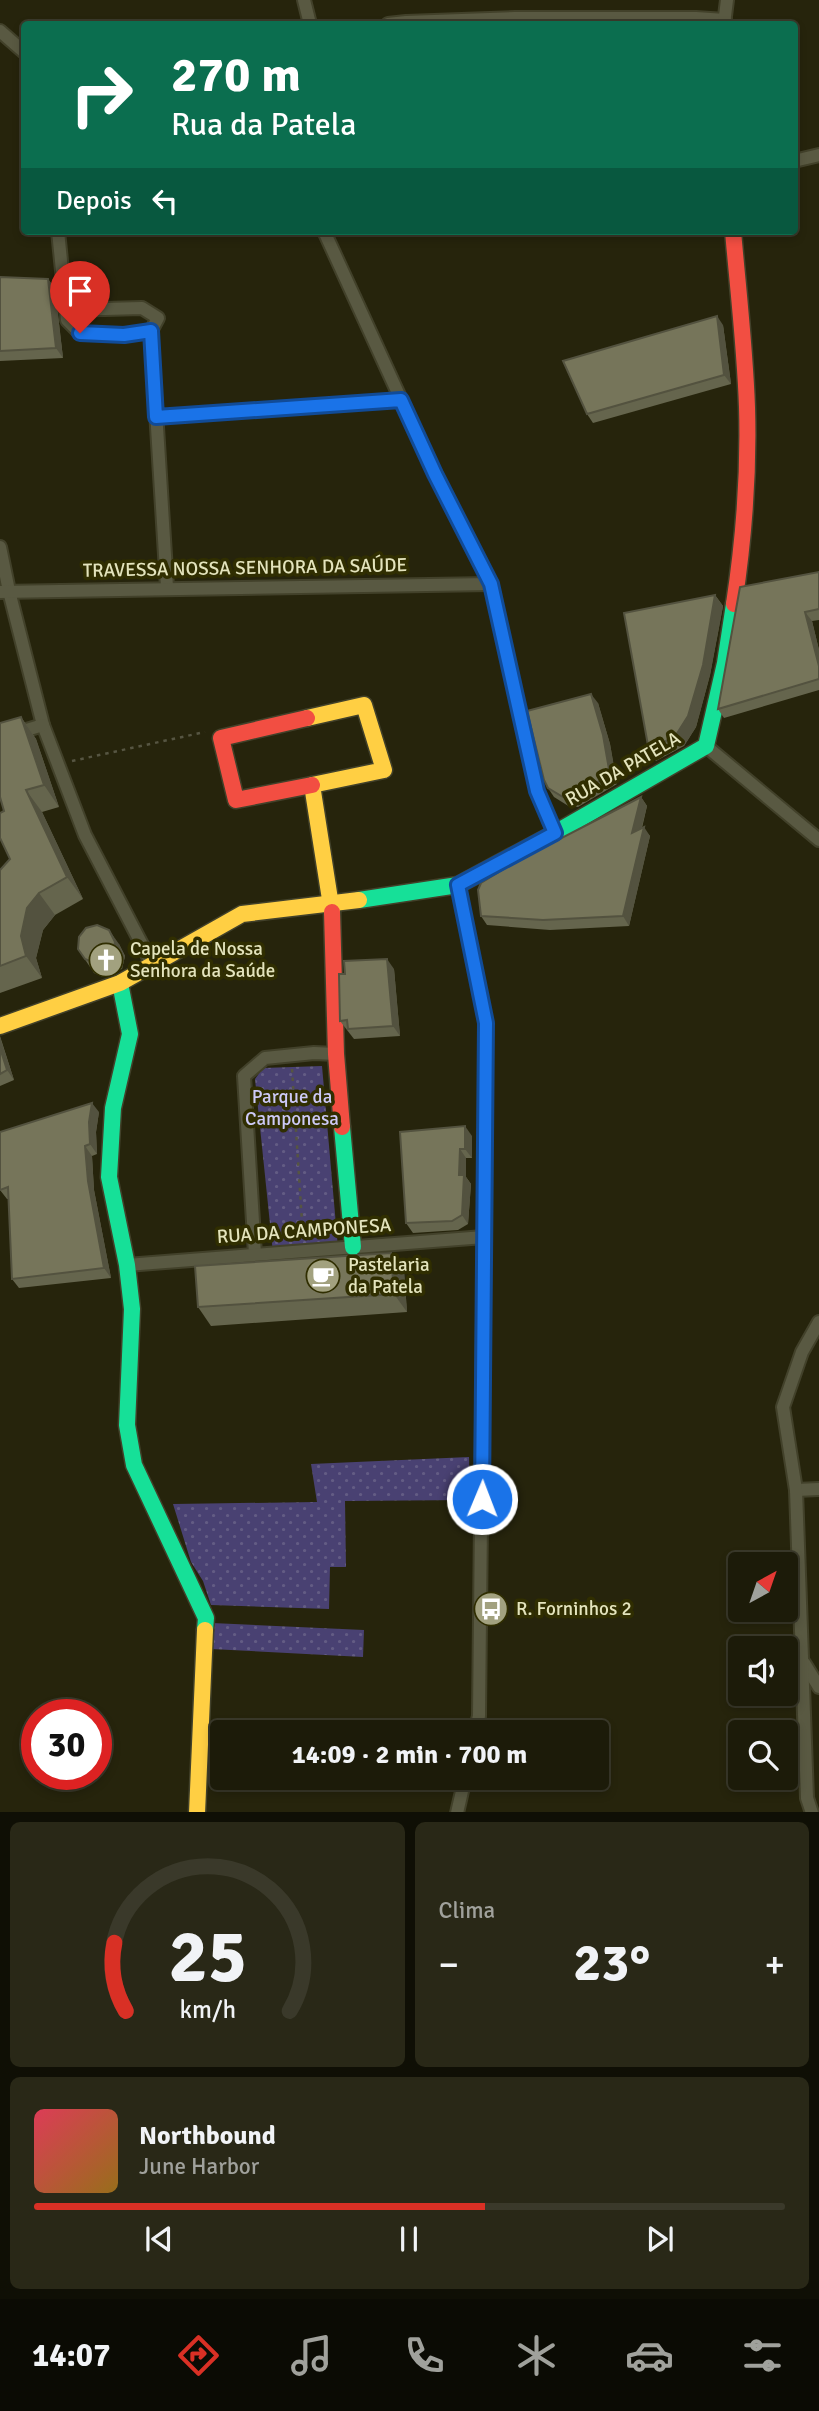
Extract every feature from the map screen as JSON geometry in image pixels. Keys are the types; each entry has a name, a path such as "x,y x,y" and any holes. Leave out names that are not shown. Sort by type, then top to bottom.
{"street":[{"path":"304,0 309,21"},
{"path":"724,21 727,0"},
{"path":"433,21 515,18 672,21"},
{"path":"0,32 21,50"},
{"path":"798,160 819,155"},
{"path":"58,235 67,320 80,333 124,335 151,331"},
{"path":"326,235 435,474 491,584 537,791 555,833"},
{"name":"RUA DA PATELA","path":"0,1026 120,984 242,914 458,885 706,746 728,641 743,534 747,407 733,235"},
{"path":"67,310 142,308 158,318 151,331 167,587"},
{"path":"156,417 401,400"},
{"path":"0,547 4,592 43,725 85,835 152,964"},
{"name":"TRAVESSA NOSSA SENHORA DA SAÚDE","path":"4,592 167,587 491,584"},
{"path":"364,705 384,770 312,785 236,800 221,738 364,705"},
{"path":"0,738 43,725"},
{"path":"706,746 819,840"},
{"path":"312,785 332,904 336,1054 353,1247"},
{"path":"458,885 486,1023 478,1720"},
{"path":"120,984 130,1034 113,1108 109,1177 127,1265 132,1309 127,1425 134,1465 206,1618 197,1812"},
{"path":"255,1254 244,1076 265,1058 314,1052 336,1054"},
{"name":"RUA DA CAMPONESA","path":"127,1265 484,1237"},
{"path":"812,1812 807,1798 796,1490 783,1407 802,1352 819,1322"},
{"path":"796,1490 819,1489"},
{"path":"802,1659 819,1687"},
{"path":"457,1812 462,1790"}],"path":[{"path":"58,764 209,731"},
{"path":"291,1055 304,1250"}],"green space":[{"name":"Parque da Camponesa","path":"322,1066 338,1248 273,1253 255,1079 263,1068"},
{"path":"469,1457 470,1500 345,1501 346,1567 330,1567 329,1609 211,1605 203,1581 191,1562 173,1504 317,1502 311,1464"},
{"path":"212,1623 364,1630 363,1657 211,1649"}],"building":[{"path":"0,277 48,279 56,348 0,351"},
{"path":"717,316 724,375 587,414 563,361"},
{"path":"819,572 819,609 805,612 819,666 819,679 718,709 740,587"},
{"path":"715,595 703,665 688,716 676,735 649,751 624,613"},
{"path":"591,694 603,735 610,775 571,797 563,797 548,788 544,780 527,711"},
{"path":"21,717 44,785 26,790 67,877 39,893 27,908 21,936 26,956 0,966 0,870 10,859 0,838 0,813 4,811 0,797 0,723"},
{"path":"641,797 632,833 644,827 623,916 543,920 481,916 478,890 481,883 515,862"},
{"path":"97,925 109,930 115,942 112,955 94,963 85,959 78,949 79,937 86,928"},
{"path":"387,959 393,1026 348,1029 347,1020 340,1021 339,974 345,974 344,961"},
{"path":"0,1048 7,1070 0,1074"},
{"path":"92,1103 90,1144 85,1146 88,1181 104,1268 12,1279 8,1187 0,1190 0,1132"},
{"path":"465,1126 465,1149 460,1149 459,1175 464,1175 462,1215 452,1221 406,1223 400,1132"},
{"path":"391,1253 394,1294 198,1307 195,1266"}],"traffic: fast":[{"path":"359,900 458,885 706,746 725,663 734,604"},
{"path":"120,983 130,1034 113,1108 109,1177 127,1265 132,1309 127,1425 134,1465 206,1618 205,1630"},
{"path":"342,1127 353,1247"}],"traffic: slow":[{"path":"307,718 364,705 384,770 312,785 332,912"},
{"path":"0,1026 120,983 242,914 359,900"},
{"path":"197,1812 205,1630"}],"traffic: jam":[{"path":"733,235 747,407 745,506 734,604"},
{"path":"307,718 221,738 236,800 312,785"},
{"path":"332,912 336,1054 342,1127"}],"place":[{"name":"Capela de Nossa Senhora da Saúde","path":"106,960"},
{"name":"Pastelaria da Patela","path":"323,1276"},
{"name":"R. Forninhos 2","path":"491,1609"}],"route":[{"path":"80,333 124,335 151,331 156,417 401,400 491,584 537,791 555,833 458,885 486,1023 482,1499"}]}
